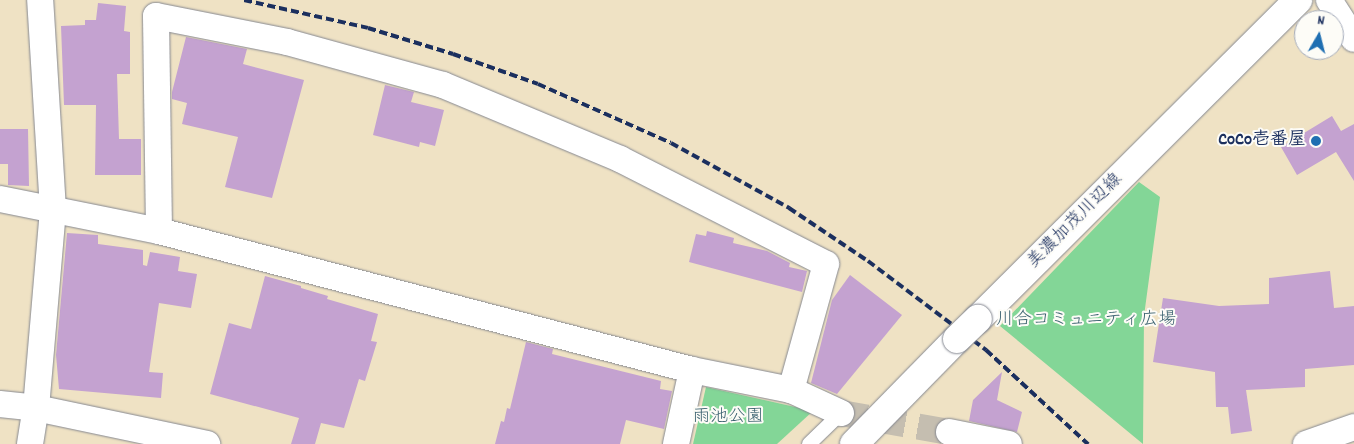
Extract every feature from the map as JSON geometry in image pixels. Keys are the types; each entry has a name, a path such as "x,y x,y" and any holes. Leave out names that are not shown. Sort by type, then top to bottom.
{"main road":[{"name":"美濃加茂川辺線","path":"854,444 1298,0"}],"street":[{"path":"30,444 36,408 53,210 40,0"},
{"path":"1329,0 1354,39"},
{"path":"159,231 156,16 287,42 443,85 620,159 826,264 791,390"},
{"path":"0,199 159,231 692,370 791,390 840,413"},
{"path":"676,444 692,370"},
{"path":"0,404 36,408 207,444"},
{"path":"1306,444 1354,427"},
{"path":"949,432 1008,444"}],"lane":[{"path":"809,444 840,413"}],"green space":[{"name":"川合コミュニティ広場","path":"1139,182 1160,197 1144,316 1143,444 1000,326"},
{"name":"雨池公園","path":"706,387 813,411 777,444 693,444"}],"building":[{"path":"98,3 126,6 124,31 130,32 130,74 117,74 119,139 141,139 141,175 95,175 96,105 64,105 61,26 85,25 85,20 96,20"},
{"path":"186,37 247,49 243,64 304,80 272,198 225,187 238,137 182,124 187,103 172,99 172,92"},
{"path":"385,85 414,92 411,102 444,110 435,146 420,142 419,147 373,135"},
{"path":"1332,116 1341,131 1354,124 1354,181 1336,152 1297,175 1281,147"},
{"path":"0,129 28,129 29,186 8,185 8,164 0,164"},
{"path":"707,231 734,238 733,243 767,251 790,263 789,267 807,271 802,292 689,262 696,234 706,236"},
{"path":"67,233 98,235 98,244 143,250 143,265 147,266 150,252 180,257 178,271 197,274 191,308 159,303 149,372 163,373 161,398 59,389 56,355"},
{"path":"1330,271 1334,308 1354,306 1354,365 1305,369 1305,387 1246,390 1252,431 1231,434 1228,407 1216,407 1215,372 1153,362 1163,298 1219,306 1269,304 1269,278"},
{"path":"850,275 902,315 837,394 811,383 832,300"},
{"path":"265,276 328,296 327,299 378,314 371,341 377,342 365,381 359,379 344,428 321,423 315,444 291,444 299,418 210,394 229,323 251,329"},
{"path":"526,342 553,349 552,354 661,381 660,389 672,391 664,429 626,420 620,444 495,444 501,421 504,422 507,408 510,409"},
{"path":"1002,372 997,400 1022,412 1017,432 969,421 973,400"}],"tunnel":[{"path":"841,413 949,432"}],"railway":[{"path":"244,0 368,28 453,54 538,84 671,143 789,208 868,261 986,350 1088,444"}],"place":[{"name":"CoCo壱番屋","path":"1316,141"}]}
